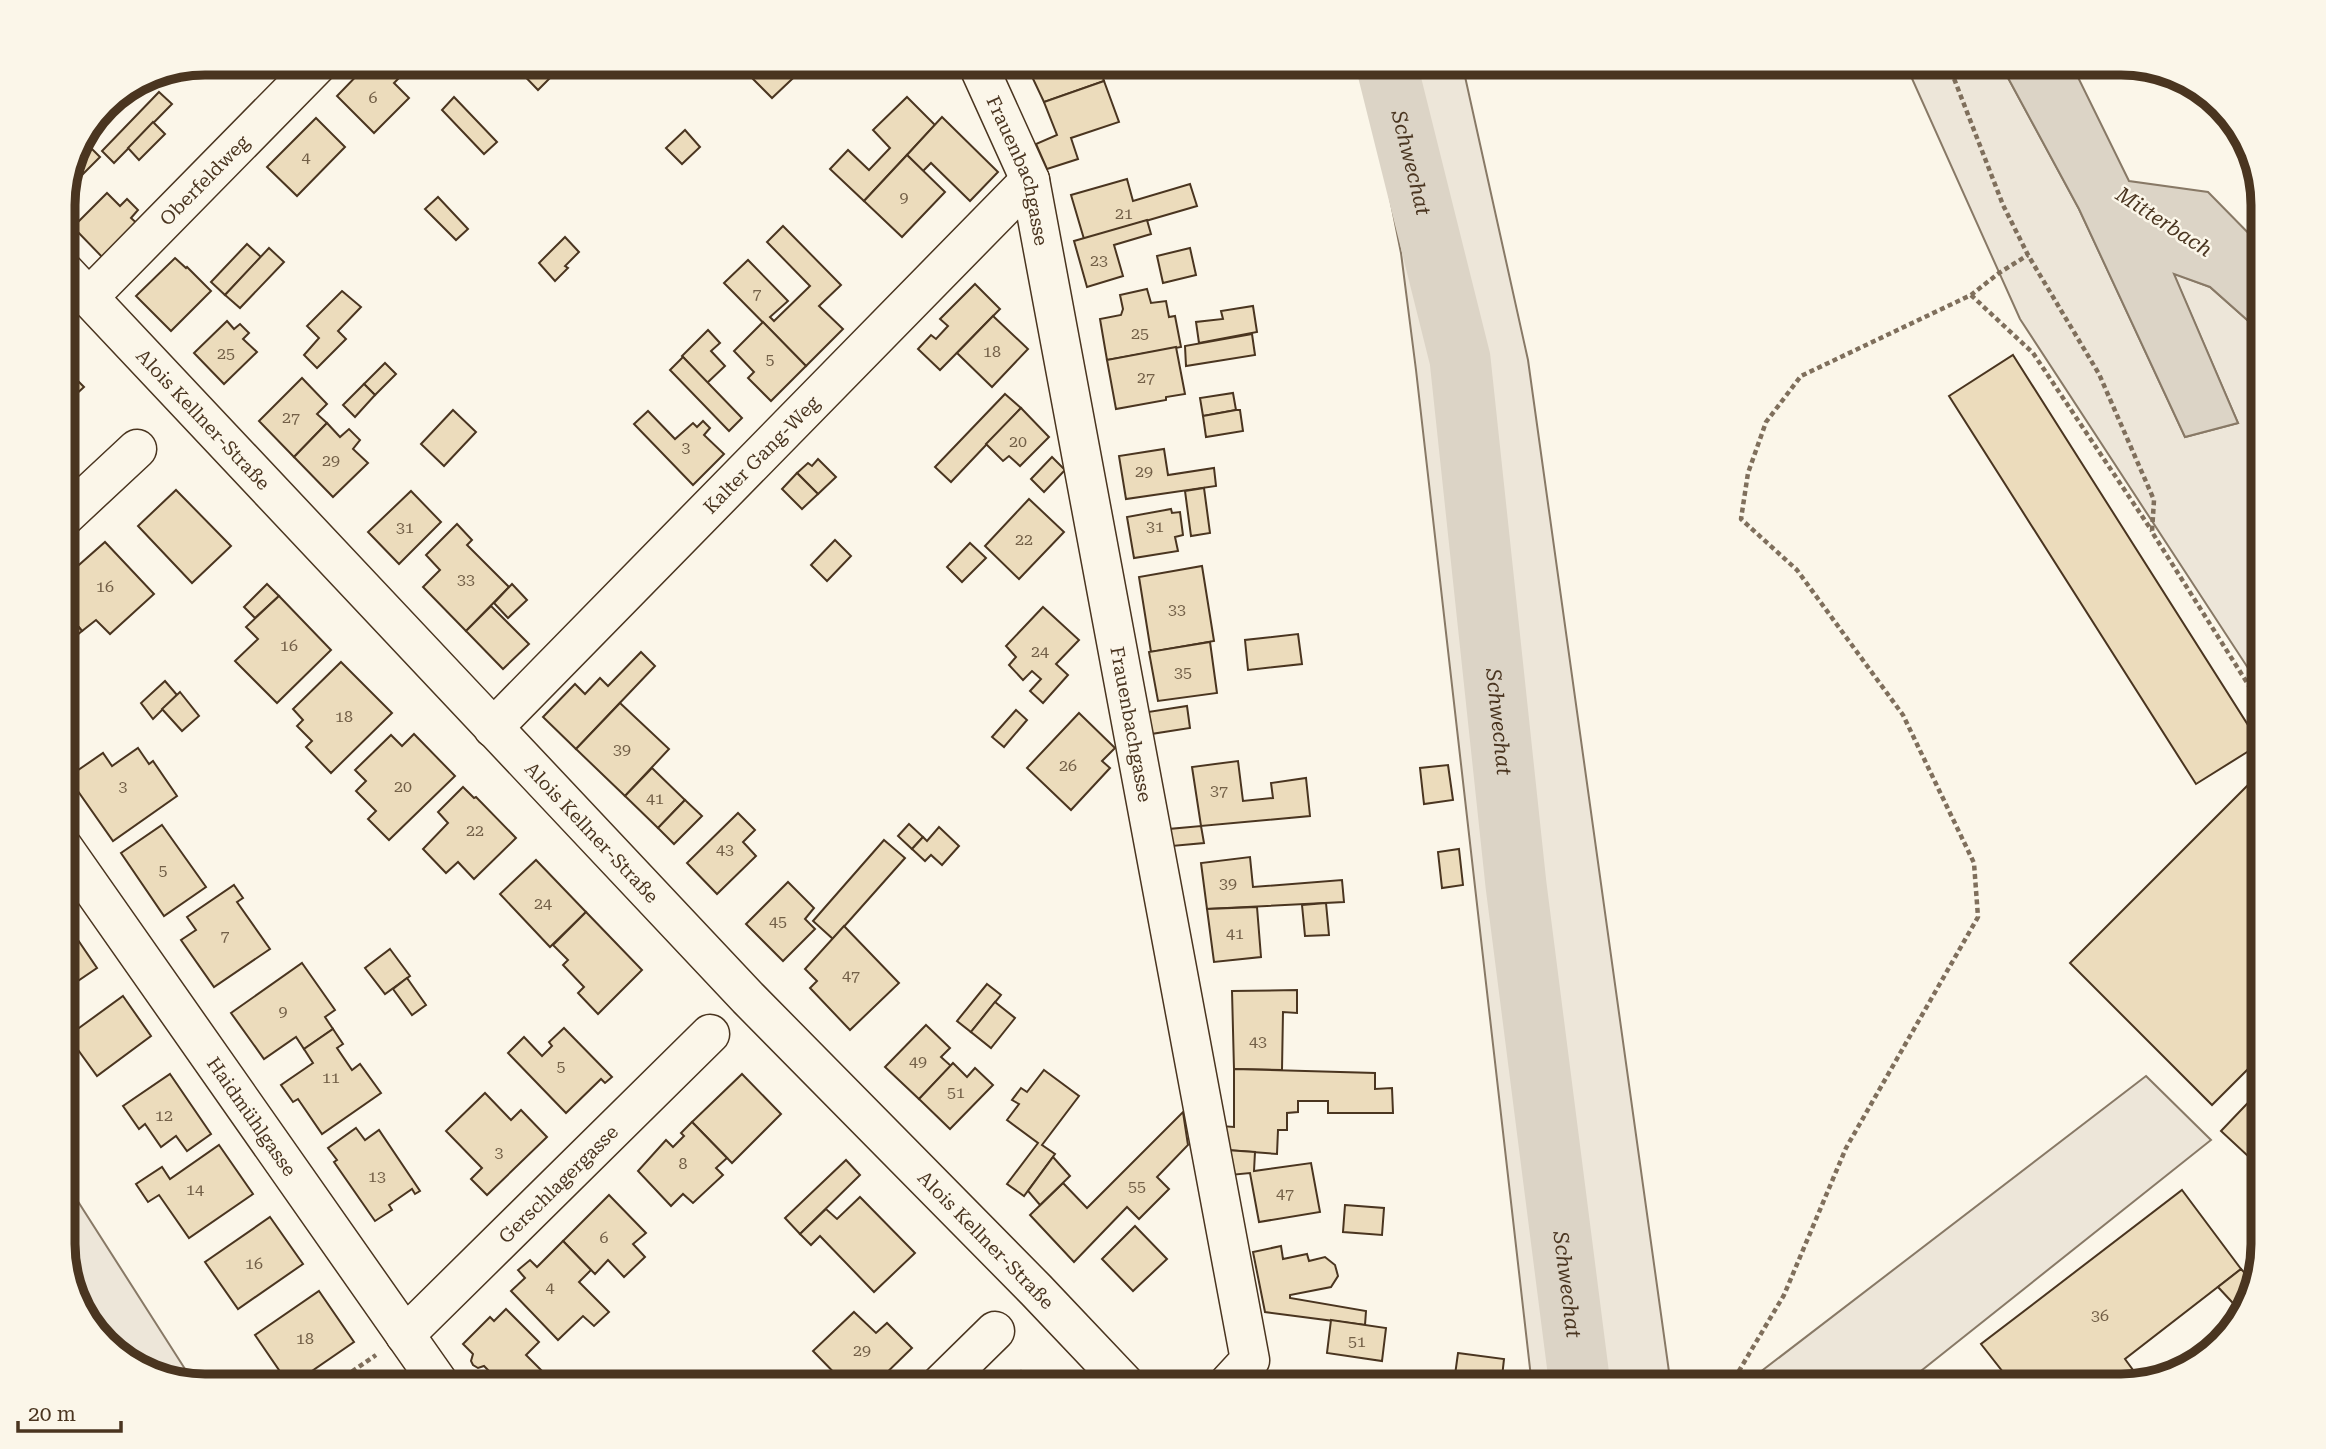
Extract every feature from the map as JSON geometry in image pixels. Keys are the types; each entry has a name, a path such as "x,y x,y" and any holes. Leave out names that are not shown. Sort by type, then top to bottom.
{"street":[{"name":"Oberfeldweg","path":"89,297 306,76"},
{"name":"Frauenbachgasse","path":"983,76 1030,180 1250,1360 1237,1374"},
{"name":"Kalter Gang-Weg","path":"493,727 1030,180"},
{"name":"Alois Kellner-Straße","path":"76,284 748,998 1116,1374"},
{"path":"76,506 137,449"},
{"name":"Haidmühlgasse","path":"76,866 433,1374"},
{"name":"Gerschlagergasse","path":"405,1335 710,1034"},
{"path":"951,1374 995,1331"}],"path":[{"path":"1953,75 2003,205 2028,255 2099,374 2154,500 2152,532"},
{"path":"1737,1374 1784,1295 1846,1148 1978,917 1974,863 1903,715 1797,570 1741,519 1748,473 1766,422 1801,376 1971,295 2028,255"},
{"path":"1971,295 2033,353 2152,532 2250,688"},
{"path":"348,1374 405,1335"}],"shaded area":[{"path":"1365,75 1465,75 1528,360 1669,1374 1531,1374 1401,253"},
{"path":"1910,75 2007,75 2079,209 2185,437 2238,423 2173,273 2210,287 2250,323 2250,672 2020,319"},
{"path":"2146,1076 2211,1140 1917,1374 1758,1374"},
{"path":"76,1198 188,1373 155,1364 126,1347 113,1336 93,1309 82,1286 78,1269"}],"water":[{"name":"Mitterbach","path":"2007,75 2077,75 2129,181 2208,192 2250,235 2250,323 2210,287 2174,274 2238,423 2185,437 2079,209"}],"building":[{"path":"356,76 401,76 394,83 409,98 374,133 337,96"},
{"path":"524,76 550,78 538,90"},
{"path":"750,76 796,76 772,98"},
{"path":"1031,76 1102,76 1104,81 1044,102"},
{"path":"1104,81 1119,122 1071,138 1078,159 1047,169 1036,144 1057,135 1044,102"},
{"path":"159,92 172,104 114,163 102,151"},
{"path":"454,97 497,142 484,154 442,110"},
{"path":"907,97 935,125 864,201 830,169 848,150 869,170 890,148 873,130"},
{"path":"942,117 998,172 970,201 931,163 923,171 907,155"},
{"path":"316,118 345,147 297,196 267,167"},
{"path":"153,122 165,134 139,160 128,148"},
{"path":"685,130 700,147 682,164 666,148"},
{"path":"90,147 100,157 78,179"},
{"path":"907,155 945,192 902,237 864,201"},
{"path":"1127,179 1133,201 1190,184 1197,206 1084,239 1071,195"},
{"path":"107,193 120,206 127,199 138,210 131,218 141,227 106,261 76,230 76,224"},
{"path":"438,197 468,229 456,240 425,209"},
{"path":"1147,220 1151,234 1114,245 1123,276 1087,287 1074,241"},
{"path":"783,226 841,285 819,306 843,329 806,366 724,283 748,260 788,301 770,317 774,321 810,286 767,242"},
{"path":"565,237 579,252 555,281 539,263"},
{"path":"247,244 261,257 225,295 211,282"},
{"path":"269,248 284,262 240,308 225,295"},
{"path":"1190,248 1196,275 1163,283 1157,256"},
{"path":"175,258 211,291 171,331 136,296"},
{"path":"975,284 1000,309 940,370 918,349 931,335 936,339 948,326 940,319"},
{"path":"1147,289 1151,303 1166,301 1169,317 1175,316 1181,347 1107,360 1100,319 1121,315 1123,309 1120,295"},
{"path":"342,291 361,307 338,331 346,339 317,368 304,355 319,338 307,326"},
{"path":"1253,306 1257,332 1199,343 1196,322 1223,319 1221,311"},
{"path":"993,316 1028,349 992,387 957,353"},
{"path":"227,321 234,329 240,324 249,333 243,339 257,352 224,384 194,353"},
{"path":"763,322 806,366 771,401 748,378 754,372 734,351"},
{"path":"708,330 720,343 711,351 725,366 707,383 682,356"},
{"path":"1252,334 1255,355 1186,366 1185,346"},
{"path":"1176,347 1185,394 1116,409 1107,360"},
{"path":"2013,355 2251,729 2251,750 2196,784 1949,396"},
{"path":"683,357 742,418 729,431 670,370"},
{"path":"385,363 396,374 375,395 364,384"},
{"path":"302,378 327,404 317,414 327,423 294,457 259,421"},
{"path":"76,379 84,387 76,394"},
{"path":"364,384 375,395 355,417 343,405"},
{"path":"1233,393 1236,410 1203,416 1200,398"},
{"path":"1005,394 1021,408 951,482 935,467"},
{"path":"1021,408 1049,437 1020,466 1009,456 1003,461 986,444"},
{"path":"453,410 476,432 444,466 421,444"},
{"path":"1240,410 1243,431 1206,437 1203,416"},
{"path":"648,411 675,439 693,423 697,427 703,421 710,428 704,435 724,454 693,485 634,424"},
{"path":"327,423 340,437 349,429 360,440 353,449 368,463 333,497 294,457"},
{"path":"1164,449 1168,475 1214,468 1216,486 1126,499 1119,456"},
{"path":"1052,457 1065,470 1044,492 1031,479"},
{"path":"818,459 836,477 818,494 797,473 808,463 812,466"},
{"path":"797,473 818,494 802,509 782,489"},
{"path":"1204,488 1210,533 1191,536 1185,491"},
{"path":"176,490 231,546 192,583 138,526"},
{"path":"411,491 441,522 399,564 368,532"},
{"path":"1029,499 1064,532 1019,579 985,546"},
{"path":"1171,509 1172,513 1180,512 1183,535 1175,537 1178,551 1134,558 1127,517"},
{"path":"457,524 472,540 467,545 509,587 466,631 423,587 440,570 426,555"},
{"path":"835,540 851,556 827,581 811,565"},
{"path":"105,542 154,594 110,634 96,620 82,631 76,624 76,568"},
{"path":"970,543 986,558 962,582 947,567"},
{"path":"1202,566 1214,641 1151,652 1139,577"},
{"path":"267,584 279,596 255,618 244,607"},
{"path":"512,584 527,600 508,618 494,603"},
{"path":"279,596 331,650 277,703 235,661 258,639 246,627"},
{"path":"491,606 529,644 503,669 466,631"},
{"path":"1043,607 1079,640 1056,664 1068,675 1043,703 1030,691 1041,679 1032,671 1023,680 1009,665 1016,657 1006,646"},
{"path":"76,624 82,631 76,636"},
{"path":"1298,634 1302,664 1248,670 1245,640"},
{"path":"1210,642 1217,693 1158,701 1149,652"},
{"path":"641,652 655,666 576,749 543,717 575,684 585,694 600,678 608,686"},
{"path":"341,662 392,713 331,773 306,747 312,741 297,726 303,720 293,709"},
{"path":"165,681 177,695 153,719 141,703"},
{"path":"180,692 199,716 182,731 162,709"},
{"path":"620,703 669,749 625,796 576,749"},
{"path":"1187,706 1190,728 1151,734 1148,712"},
{"path":"1016,710 1027,720 1004,747 992,737"},
{"path":"1079,713 1115,748 1102,761 1110,768 1071,810 1027,768"},
{"path":"414,734 455,776 389,840 368,819 376,811 356,791 366,781 355,770 391,735 402,746"},
{"path":"138,748 149,764 153,761 177,796 113,841 76,788 76,772 103,753 112,766"},
{"path":"1238,761 1243,801 1273,798 1271,783 1306,778 1310,816 1201,826 1192,767"},
{"path":"1448,765 1453,800 1424,804 1420,768"},
{"path":"652,768 685,800 658,828 625,796"},
{"path":"2251,782 2251,1066 2212,1105 2070,963"},
{"path":"463,787 516,838 474,879 458,862 446,873 423,849 448,823 438,812"},
{"path":"685,800 702,816 674,844 658,828"},
{"path":"738,813 755,830 743,842 756,856 717,894 687,863"},
{"path":"909,824 923,837 912,849 898,836"},
{"path":"162,825 206,887 164,916 121,853"},
{"path":"1201,826 1204,843 1172,846 1169,829"},
{"path":"939,827 959,846 942,865 931,855 925,861 912,849 923,837 927,841"},
{"path":"884,840 905,858 833,939 813,921"},
{"path":"1459,849 1463,885 1442,888 1438,852"},
{"path":"1250,857 1253,887 1342,880 1344,902 1207,909 1201,863"},
{"path":"536,860 586,912 550,947 500,894"},
{"path":"788,882 814,908 805,919 815,929 783,961 746,924"},
{"path":"234,885 243,898 237,902 270,949 214,987 181,940 196,930 187,917"},
{"path":"1326,903 1329,935 1305,936 1302,905"},
{"path":"1257,907 1261,957 1214,962 1207,909"},
{"path":"586,912 642,970 598,1014 578,993 584,987 563,965 568,960 553,945"},
{"path":"844,926 899,983 850,1030 810,988 817,981 805,969"},
{"path":"76,937 97,968 76,982"},
{"path":"390,949 410,976 385,994 365,968"},
{"path":"302,963 335,1010 325,1017 333,1029 304,1049 296,1037 264,1059 231,1013"},
{"path":"407,978 426,1005 412,1015 393,989"},
{"path":"987,984 1001,995 971,1032 957,1021"},
{"path":"1297,990 1297,1013 1283,1012 1282,1070 1234,1069 1232,991"},
{"path":"123,996 151,1036 97,1076 76,1047 76,1030"},
{"path":"995,1002 1015,1018 991,1048 971,1032"},
{"path":"926,1025 950,1048 941,1057 951,1066 919,1099 885,1067"},
{"path":"564,1028 612,1077 605,1083 601,1079 566,1113 508,1053 524,1037 542,1056 552,1046 549,1042"},
{"path":"333,1029 343,1044 337,1048 352,1070 360,1064 381,1093 322,1134 298,1099 293,1102 281,1085 313,1063 304,1049"},
{"path":"953,1063 967,1077 975,1068 993,1085 950,1129 919,1099"},
{"path":"1234,1069 1375,1073 1375,1089 1392,1088 1393,1113 1328,1113 1328,1101 1298,1101 1298,1112 1287,1113 1287,1130 1278,1130 1277,1154 1226,1150 1221,1126 1234,1127"},
{"path":"1044,1070 1079,1096 1042,1145 1055,1154 1024,1196 1007,1184 1038,1143 1007,1120 1019,1104 1012,1100 1021,1088 1027,1092"},
{"path":"170,1074 211,1134 187,1151 176,1136 161,1147 145,1124 139,1129 123,1106"},
{"path":"742,1074 781,1114 732,1163 692,1122"},
{"path":"485,1093 511,1120 521,1110 547,1137 487,1195 471,1179 482,1168 446,1131"},
{"path":"2251,1100 2251,1159 2221,1131"},
{"path":"1183,1112 1188,1145 1157,1177 1169,1189 1139,1219 1127,1207 1074,1262 1030,1215 1063,1183 1087,1208"},
{"path":"692,1122 727,1158 716,1168 723,1175 693,1203 683,1194 671,1206 638,1171 666,1140 673,1147 684,1136 681,1133"},
{"path":"356,1128 365,1140 379,1130 420,1191 415,1194 412,1189 389,1205 392,1210 375,1221 334,1162 337,1160 328,1148"},
{"path":"219,1145 253,1194 189,1238 159,1195 148,1202 136,1184 162,1167 170,1179"},
{"path":"1226,1150 1255,1152 1254,1171 1311,1163 1320,1212 1259,1222 1250,1173 1230,1175"},
{"path":"1053,1157 1070,1176 1040,1205 1028,1191"},
{"path":"846,1160 860,1175 800,1234 785,1218"},
{"path":"2182,1190 2241,1269 2125,1359 2135,1373 2005,1374 1981,1344"},
{"path":"609,1195 646,1233 633,1244 645,1257 624,1277 608,1260 595,1274 563,1241"},
{"path":"860,1197 915,1253 874,1292 820,1236 811,1245 800,1234 826,1209 837,1219"},
{"path":"1345,1205 1384,1208 1382,1235 1343,1232"},
{"path":"270,1217 303,1264 238,1309 205,1262"},
{"path":"1135,1226 1167,1259 1133,1291 1102,1259"},
{"path":"563,1241 591,1270 579,1282 609,1312 594,1326 583,1316 558,1340 511,1291 525,1278 518,1270 530,1260 537,1267"},
{"path":"1281,1246 1283,1259 1307,1254 1309,1261 1325,1257 1335,1265 1338,1276 1331,1287 1290,1295 1290,1298 1366,1311 1365,1325 1265,1312 1253,1252"},
{"path":"2241,1269 2247,1275 2235,1305 2218,1287"},
{"path":"319,1291 354,1342 307,1374 282,1374 255,1335"},
{"path":"506,1309 539,1342 526,1355 545,1374 486,1374 489,1371 484,1366 478,1368 473,1365 473,1354 463,1344 490,1317 494,1321"},
{"path":"854,1312 876,1333 887,1323 912,1348 885,1374 835,1374 813,1351"},
{"path":"1331,1320 1386,1328 1382,1361 1327,1353"},
{"path":"1458,1353 1504,1359 1502,1374 1455,1374"}],"waterway":[{"name":"Schwechat","path":"1389,75 1460,359 1516,885 1578,1374"}]}
